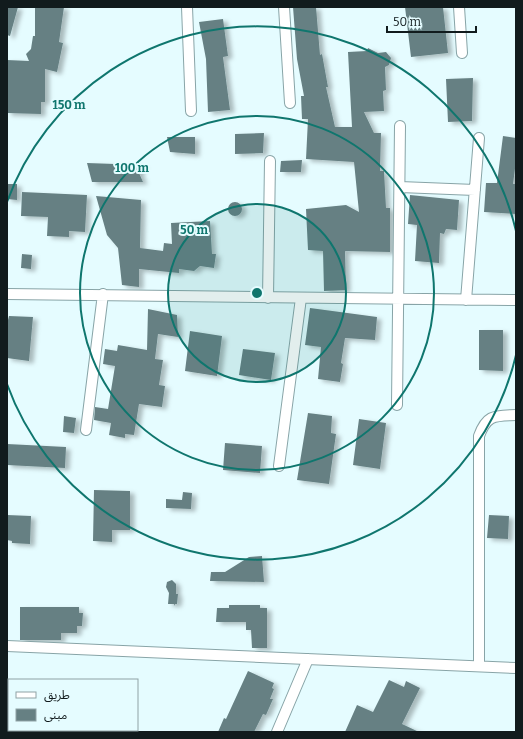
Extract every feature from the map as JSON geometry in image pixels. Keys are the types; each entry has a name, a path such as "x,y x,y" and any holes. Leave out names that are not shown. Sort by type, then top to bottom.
{"street":[{"path":"187,7 191,111"},
{"path":"284,7 290,103"},
{"path":"459,7 462,53"},
{"path":"397,405 400,126"},
{"path":"466,300 480,138"},
{"path":"268,298 270,160"},
{"path":"400,187 475,190"},
{"path":"7,294 516,300"},
{"path":"86,430 103,294"},
{"path":"279,466 301,298"},
{"path":"479,666 479,436 483,424 494,416 516,415"},
{"path":"7,646 516,668"},
{"path":"277,732 308,659"}],"building":[{"path":"7,7 18,7 10,36 7,35"},
{"path":"35,7 64,7 59,42 63,43 57,72 45,69 45,102 41,102 41,114 7,113 7,60 29,61 26,54 31,49 33,36 35,36"},
{"path":"293,7 316,7 320,55 322,54 328,87 326,87 335,127 352,127 348,52 367,51 368,48 378,53 386,52 391,58 389,65 385,67 386,90 383,91 384,111 364,112 374,133 381,133 380,171 384,171 386,208 390,208 390,252 345,251 346,290 324,291 323,251 308,250 306,209 346,205 359,212 354,162 306,159 308,119 302,119 301,96 304,96 297,59"},
{"path":"405,7 443,7 448,53 411,57"},
{"path":"223,19 228,56 223,57 230,110 208,112 206,59 199,22"},
{"path":"473,78 472,121 448,122 446,79"},
{"path":"264,133 263,153 235,154 235,134"},
{"path":"503,136 516,138 516,161 513,184 516,184 516,214 484,212 486,183 497,183"},
{"path":"167,137 195,137 195,154 170,152"},
{"path":"302,160 301,172 280,172 281,161"},
{"path":"87,163 143,165 139,173 143,182 92,182"},
{"path":"7,184 17,184 17,200 7,199"},
{"path":"22,192 87,195 85,232 69,231 69,237 47,236 48,217 21,216"},
{"path":"410,195 459,200 457,230 446,229 444,234 440,233 439,263 415,261 417,225 408,224"},
{"path":"96,196 141,200 140,248 163,251 164,243 172,244 171,223 210,221 212,254 216,254 214,268 200,266 194,271 179,269 179,273 139,269 139,287 122,285 118,248 107,235"},
{"path":"232,202 238,202 242,206 242,212 238,216 232,216 228,212 228,206"},
{"path":"22,254 32,255 31,269 21,268"},
{"path":"310,308 377,317 375,340 345,338 340,382 318,379 321,347 305,345"},
{"path":"148,309 177,315 178,337 158,334 155,359 163,360 159,385 165,386 162,407 139,404 134,435 125,434 125,438 109,435 111,423 94,420 95,407 108,409 115,366 103,364 105,349 117,351 118,345 147,350"},
{"path":"9,316 33,317 29,361 7,358 7,324"},
{"path":"479,330 503,330 503,371 479,370"},
{"path":"190,331 222,336 217,376 185,371"},
{"path":"243,349 275,353 271,380 239,375"},
{"path":"308,413 332,416 331,433 336,434 329,484 297,480"},
{"path":"64,416 76,418 74,433 63,432"},
{"path":"359,419 386,423 380,469 353,465"},
{"path":"225,443 262,446 260,473 223,470"},
{"path":"7,444 66,447 65,468 7,465"},
{"path":"94,490 130,491 130,530 112,530 112,542 93,541"},
{"path":"183,492 192,493 191,509 166,508 166,499 182,500"},
{"path":"7,515 31,516 30,544 12,543 12,541 7,540"},
{"path":"489,515 509,516 508,539 487,538"},
{"path":"262,556 264,582 210,581 211,572 225,572 249,557"},
{"path":"172,580 176,584 176,594 178,594 177,604 175,604 175,606 174,604 168,604 169,593 166,587 167,582"},
{"path":"229,605 260,605 260,608 267,608 267,648 252,648 251,630 246,630 246,622 216,622 217,608 229,608"},
{"path":"20,607 79,607 79,613 83,613 82,626 77,626 77,633 61,633 61,640 20,640"},
{"path":"248,671 274,683 272,688 274,689 270,699 273,699 266,715 263,714 254,732 218,732 224,718 226,719"},
{"path":"389,680 404,687 406,681 420,688 402,724 419,732 345,732 357,705 373,712"}]}
